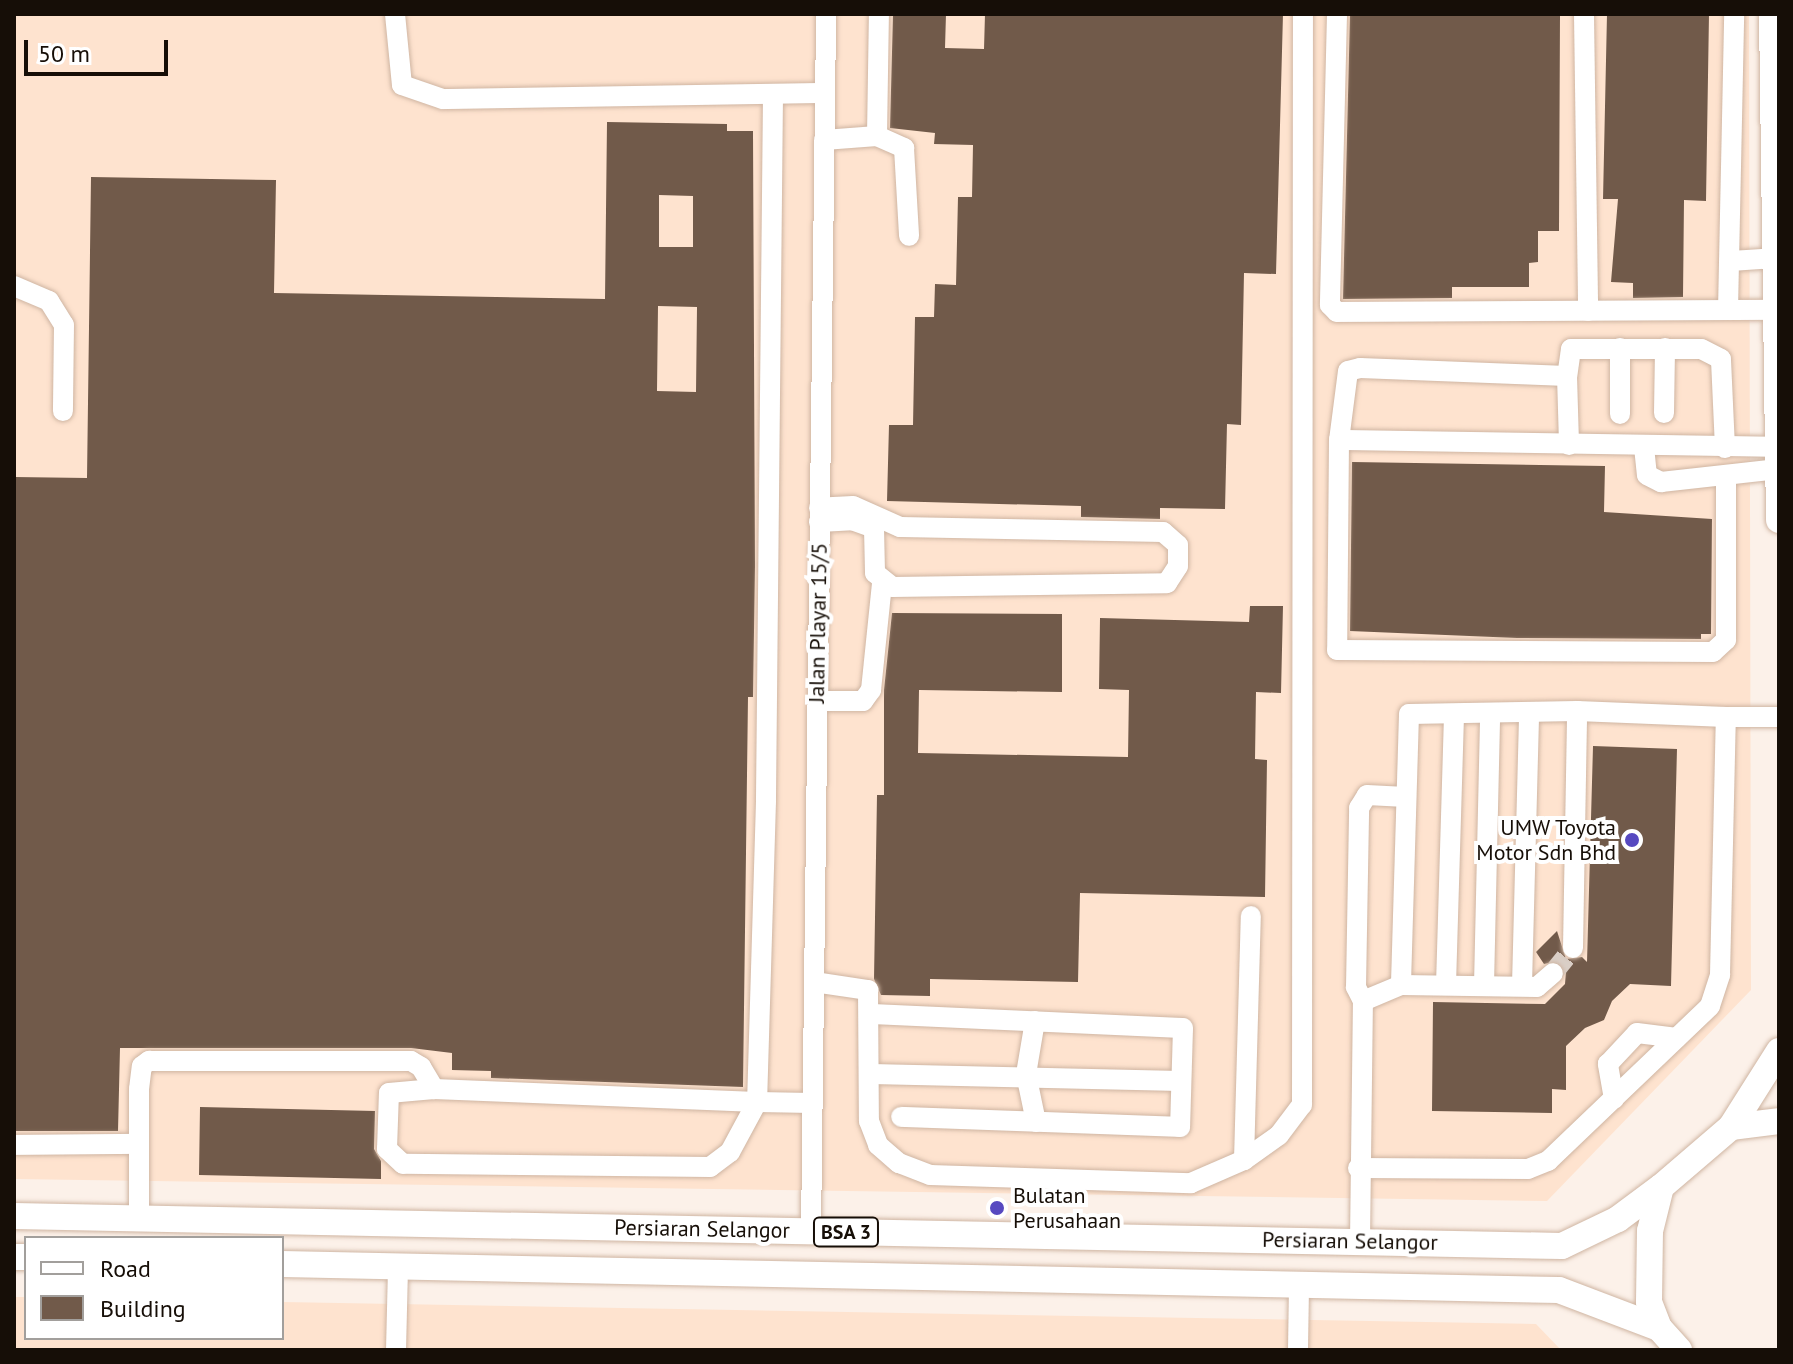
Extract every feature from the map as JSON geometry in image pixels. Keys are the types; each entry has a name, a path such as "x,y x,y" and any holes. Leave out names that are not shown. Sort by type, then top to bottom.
{"main road":[{"path":"1772,14 1779,520"},
{"path":"1679,1350 1659,1328 1649,1302 1647,1264 1661,1187 1731,1127 1779,1051"},
{"path":"1731,1127 1779,1121"},
{"name":"Persiaran Selangor","path":"14,1216 1562,1246 1618,1219 1661,1187"},
{"name":"Persiaran Selangor","path":"284,1264 1559,1290 1659,1328"}],"street":[{"path":"395,14 402,85 443,99 825,93"},
{"name":"Jalan Playar 15/5","path":"811,1231 826,14"},
{"path":"877,136 879,14"},
{"path":"814,982 868,990 871,1014 869,1121 878,1145 899,1163 930,1175 1191,1183 1244,1160 1279,1135 1302,1105 1303,14"},
{"path":"1337,14 1330,305 1344,313 1776,310"},
{"path":"1584,14 1588,311"},
{"path":"1728,310 1734,14"},
{"path":"773,94 766,801 757,1102 730,1152 710,1167 403,1164 387,1149 389,1093 434,1089 757,1102 812,1103"},
{"path":"824,140 877,136 904,148 909,236"},
{"path":"1730,261 1775,258"},
{"path":"14,286 49,301 64,325 63,411"},
{"path":"1620,348 1620,414"},
{"path":"1569,445 1567,376 1571,349 1665,348 1701,349 1721,359 1725,448"},
{"path":"1664,413 1665,348"},
{"path":"1567,376 1360,368 1348,371 1339,440 1337,650 1352,654 1722,649 1726,640 1726,479"},
{"path":"1339,440 1725,448 1778,458"},
{"path":"1644,447 1651,479 1726,479 1778,458"},
{"path":"819,515 853,506 900,527 1163,532 1178,545 1178,566 1167,583 882,583"},
{"path":"817,701 863,701 871,690 882,583 875,573 874,528 852,520 819,515"},
{"path":"1573,948 1577,711"},
{"path":"1401,985 1409,714 1577,711 1779,717"},
{"path":"1522,985 1529,712"},
{"path":"1484,985 1490,713"},
{"path":"1446,985 1454,715"},
{"path":"1358,1168 1528,1169 1548,1161 1710,1006 1720,975 1726,717"},
{"path":"1360,1242 1358,1168 1363,1001 1356,987 1359,808 1367,795 1406,797"},
{"path":"1244,1160 1251,916"},
{"path":"1363,1001 1401,985 1537,987 1553,973"},
{"path":"871,1014 1183,1028 1180,1127 901,1117"},
{"path":"1035,1021 1026,1074 1036,1122"},
{"path":"1614,1099 1608,1064 1637,1033 1677,1038"},
{"path":"139,1219 137,1144 142,1066 149,1061 411,1061 421,1067 434,1089"},
{"path":"870,1074 1026,1074 1181,1081"},
{"path":"14,1145 137,1144"},
{"path":"396,1350 398,1267"},
{"path":"1298,1350 1299,1285"}],"shaded area":[{"path":"14,14 1749,14 1751,990 1547,1201 14,1179"},
{"path":"14,1297 24,1297 24,1340 284,1340 284,1302 1536,1324 1561,1350 14,1350"}],"building":[{"path":"893,14 946,14 945,48 984,49 985,14 1283,14 1276,274 1244,273 1241,425 1227,424 1225,509 1160,508 1160,519 1081,517 1081,506 887,501 889,425 913,425 915,317 934,317 935,284 956,285 958,197 972,197 973,145 934,144 935,133 890,128"},
{"path":"1350,14 1560,14 1559,231 1538,231 1538,262 1529,263 1529,287 1452,287 1452,298 1343,299"},
{"path":"1607,14 1709,14 1706,201 1684,200 1683,297 1633,298 1633,283 1611,282 1618,199 1603,199"},
{"path":"607,122 727,124 727,131 753,131 755,566 753,697 748,697 743,1087 491,1078 491,1071 452,1070 452,1053 411,1048 120,1048 118,1131 14,1131 14,477 87,478 91,177 276,180 274,293 605,299","holes":["659,195 693,196 693,247 659,247","658,306 697,307 696,392 657,391"]},
{"path":"1352,462 1605,466 1604,512 1712,519 1711,634 1701,634 1701,639 1517,638 1350,631"},
{"path":"1250,606 1283,606 1281,693 1256,692 1255,759 1267,760 1265,897 1080,893 1078,982 930,979 930,996 881,995 874,979 877,795 884,795 884,690 892,613 1062,614 1062,692 919,690 918,753 1128,757 1129,690 1099,689 1100,618 1249,622"},
{"name":"UMW Toyota Motor Sdn Bhd","path":"1593,746 1677,749 1671,986 1630,984 1612,1001 1604,1020 1585,1028 1566,1046 1566,1090 1552,1089 1552,1113 1432,1111 1433,1002 1545,1004 1565,984 1566,971 1558,961 1544,964 1536,952 1557,931 1566,959 1582,957 1587,962"},
{"path":"200,1107 375,1111 374,1149 381,1161 381,1179 199,1175"}],"tunnel":[{"path":"1553,973 1573,948"}],"place":[{"name":"UMW Toyota Motor Sdn Bhd","path":"1632,840"},
{"name":"Bulatan Perusahaan","path":"997,1208"}]}
